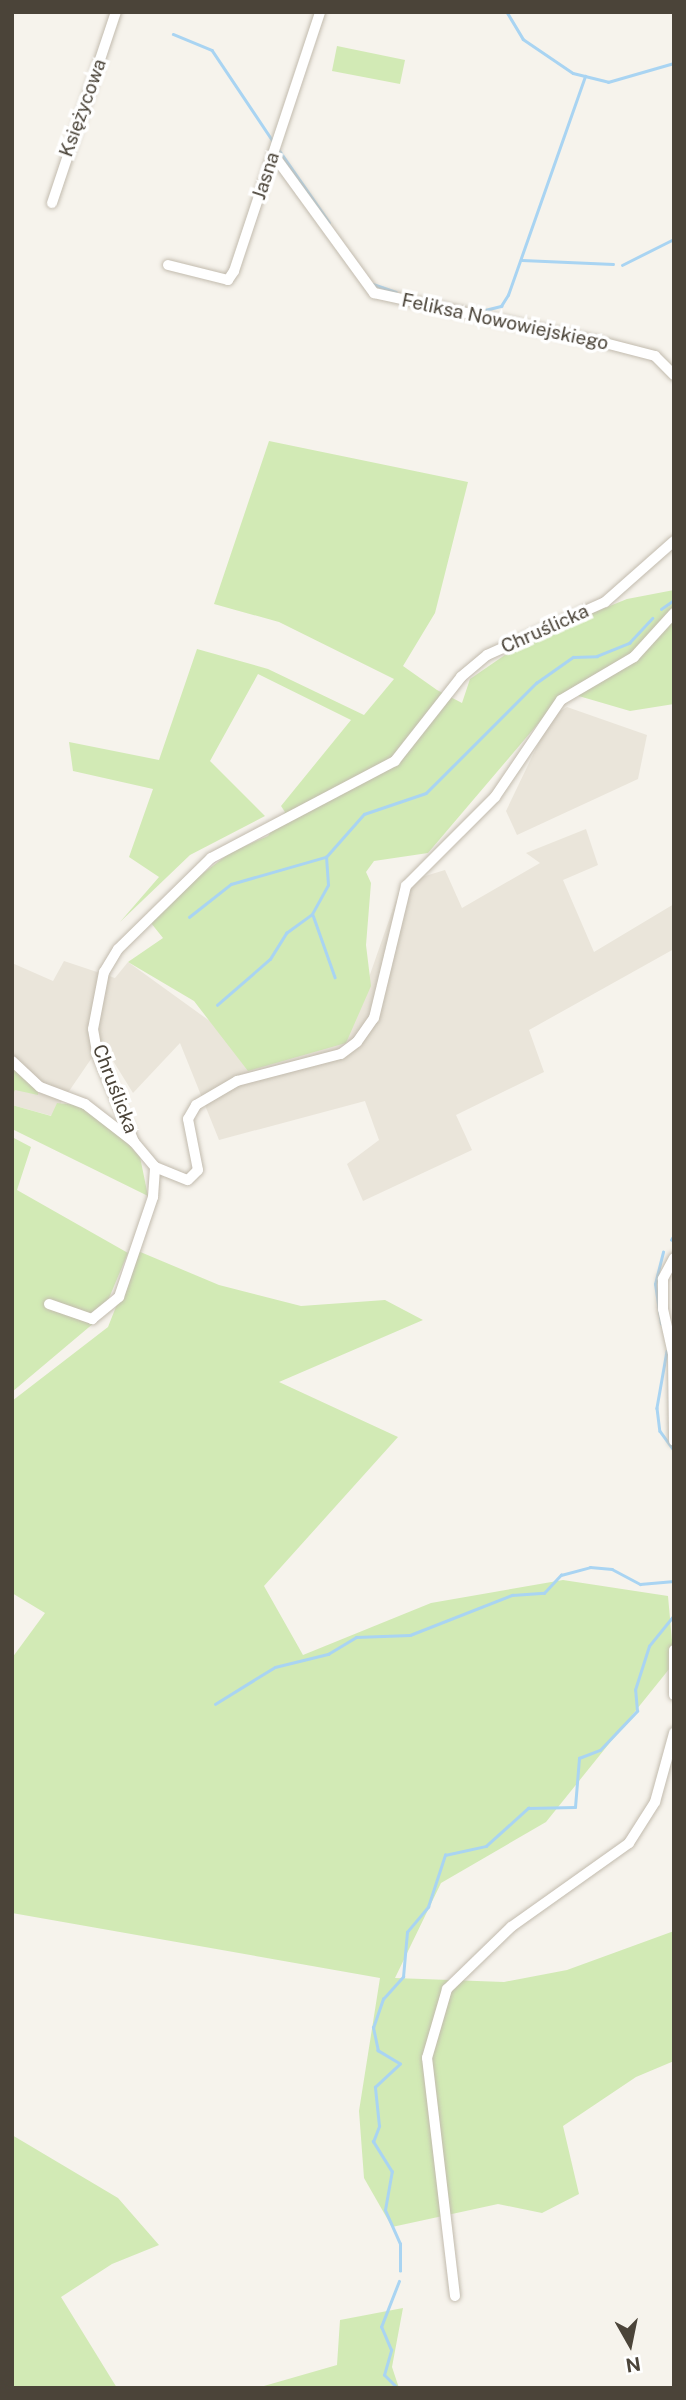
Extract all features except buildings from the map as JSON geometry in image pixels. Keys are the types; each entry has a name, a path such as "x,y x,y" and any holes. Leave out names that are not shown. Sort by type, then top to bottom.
{"street":[{"name":"Księżycowa","path":"52,203 116,12"},
{"name":"Jasna","path":"168,265 228,280 275,150 320,12"},
{"name":"Feliksa Nowowiejskiego","path":"275,150 374,293 655,356 674,375"},
{"name":"Chruślicka","path":"674,541 606,602 487,655 461,677 395,761 211,858 118,949 104,972 93,1029 98,1056 135,1142 155,1167 188,1180 198,1170 188,1119 196,1105 237,1081 341,1054 357,1042 374,1018 406,886 495,797 561,700 634,657 674,613"},
{"path":"12,1061 46,1091 85,1104 135,1142"},
{"path":"49,1304 92,1319 119,1297 153,1197 155,1167"},
{"path":"674,1258 663,1279 663,1309 673,1354 674,1441"},
{"path":"674,1650 674,1695"},
{"path":"455,2296 426,2058 447,1989 511,1927 629,1843 655,1802 674,1733"}],"shaded area":[{"path":"567,707 647,735 638,779 517,835 506,811 551,717"},
{"path":"586,829 598,865 563,880 594,952 674,904 674,949 529,1030 544,1072 456,1115 472,1150 363,1201 347,1164 379,1140 365,1101 219,1140 180,1043 133,1093 102,1043 52,1116 12,1105 12,963 53,981 64,961 115,978 128,962 218,1027 346,1043 402,883 445,870 462,908 540,863 526,853"}],"green space":[{"path":"337,46 405,60 400,84 332,71"},
{"path":"269,441 468,482 435,613 403,666 437,690 462,703 470,679 528,639 627,599 674,590 674,704 630,711 565,692 428,853 374,861 366,872 371,883 366,945 371,986 346,1043 248,1071 194,1001 128,962 163,938 151,923 189,884 231,852 268,836 285,812 281,806 351,720 258,674 210,761 265,816 190,855 120,922 159,877 129,857 153,789 73,771 69,742 159,760 197,649 268,669 364,715 394,679 279,622 214,604"},
{"path":"12,1066 38,1090 38,1095 15,1090 12,1096"},
{"path":"57,1103 78,1105 112,1127 140,1157 148,1196 12,1129 12,1105 51,1116"},
{"path":"12,1137 31,1147 17,1190 128,1253 101,1317 12,1392"},
{"path":"138,1251 219,1285 301,1306 385,1300 423,1320 279,1382 398,1437 264,1586 303,1655 431,1603 563,1580 668,1596 674,1663 546,1822 441,1883 395,1978 504,1982 567,1970 674,1931 674,2061 636,2077 563,2126 579,2194 542,2213 498,2204 392,2227 364,2178 359,2111 380,1978 12,1913 12,1658 45,1613 12,1593 12,1401 108,1327"},
{"path":"12,2135 118,2198 159,2245 112,2264 61,2297 117,2388 12,2388"},
{"path":"403,2308 392,2367 399,2388 257,2388 337,2365 340,2320"}],"waterway":[{"path":"507,12 523,39 573,73 608,82 674,63"},
{"path":"173,34 212,50 273,141"},
{"path":"481,311 501,306 508,295 585,76"},
{"path":"279,150 329,222"},
{"path":"622,265 674,239"},
{"path":"522,260 613,264"},
{"path":"373,284 396,292"},
{"path":"661,609 674,600"},
{"path":"217,1005 270,959 286,933 312,914 328,885 326,857 364,814 426,793 536,683 573,657 597,656 629,643 652,618"},
{"path":"189,917 231,884 325,857"},
{"path":"313,915 335,977"},
{"path":"671,1240 674,1235"},
{"path":"661,1324 655,1284 663,1252"},
{"path":"667,1351 657,1408 660,1431 674,1450"},
{"path":"215,1704 275,1667 328,1654 356,1637 410,1635 512,1595 544,1593 561,1575 590,1567 612,1569 640,1584 674,1581"},
{"path":"400,2271 400,2244 385,2210 392,2172 373,2142 379,2126 375,2087 400,2064 378,2051 373,2028 383,1999 403,1977 407,1932 428,1907 445,1855 486,1846 528,1808 575,1807 579,1758 600,1750 637,1711 635,1690 649,1646 674,1615"},
{"path":"397,2388 384,2375 391,2350 381,2327 399,2281"}]}
